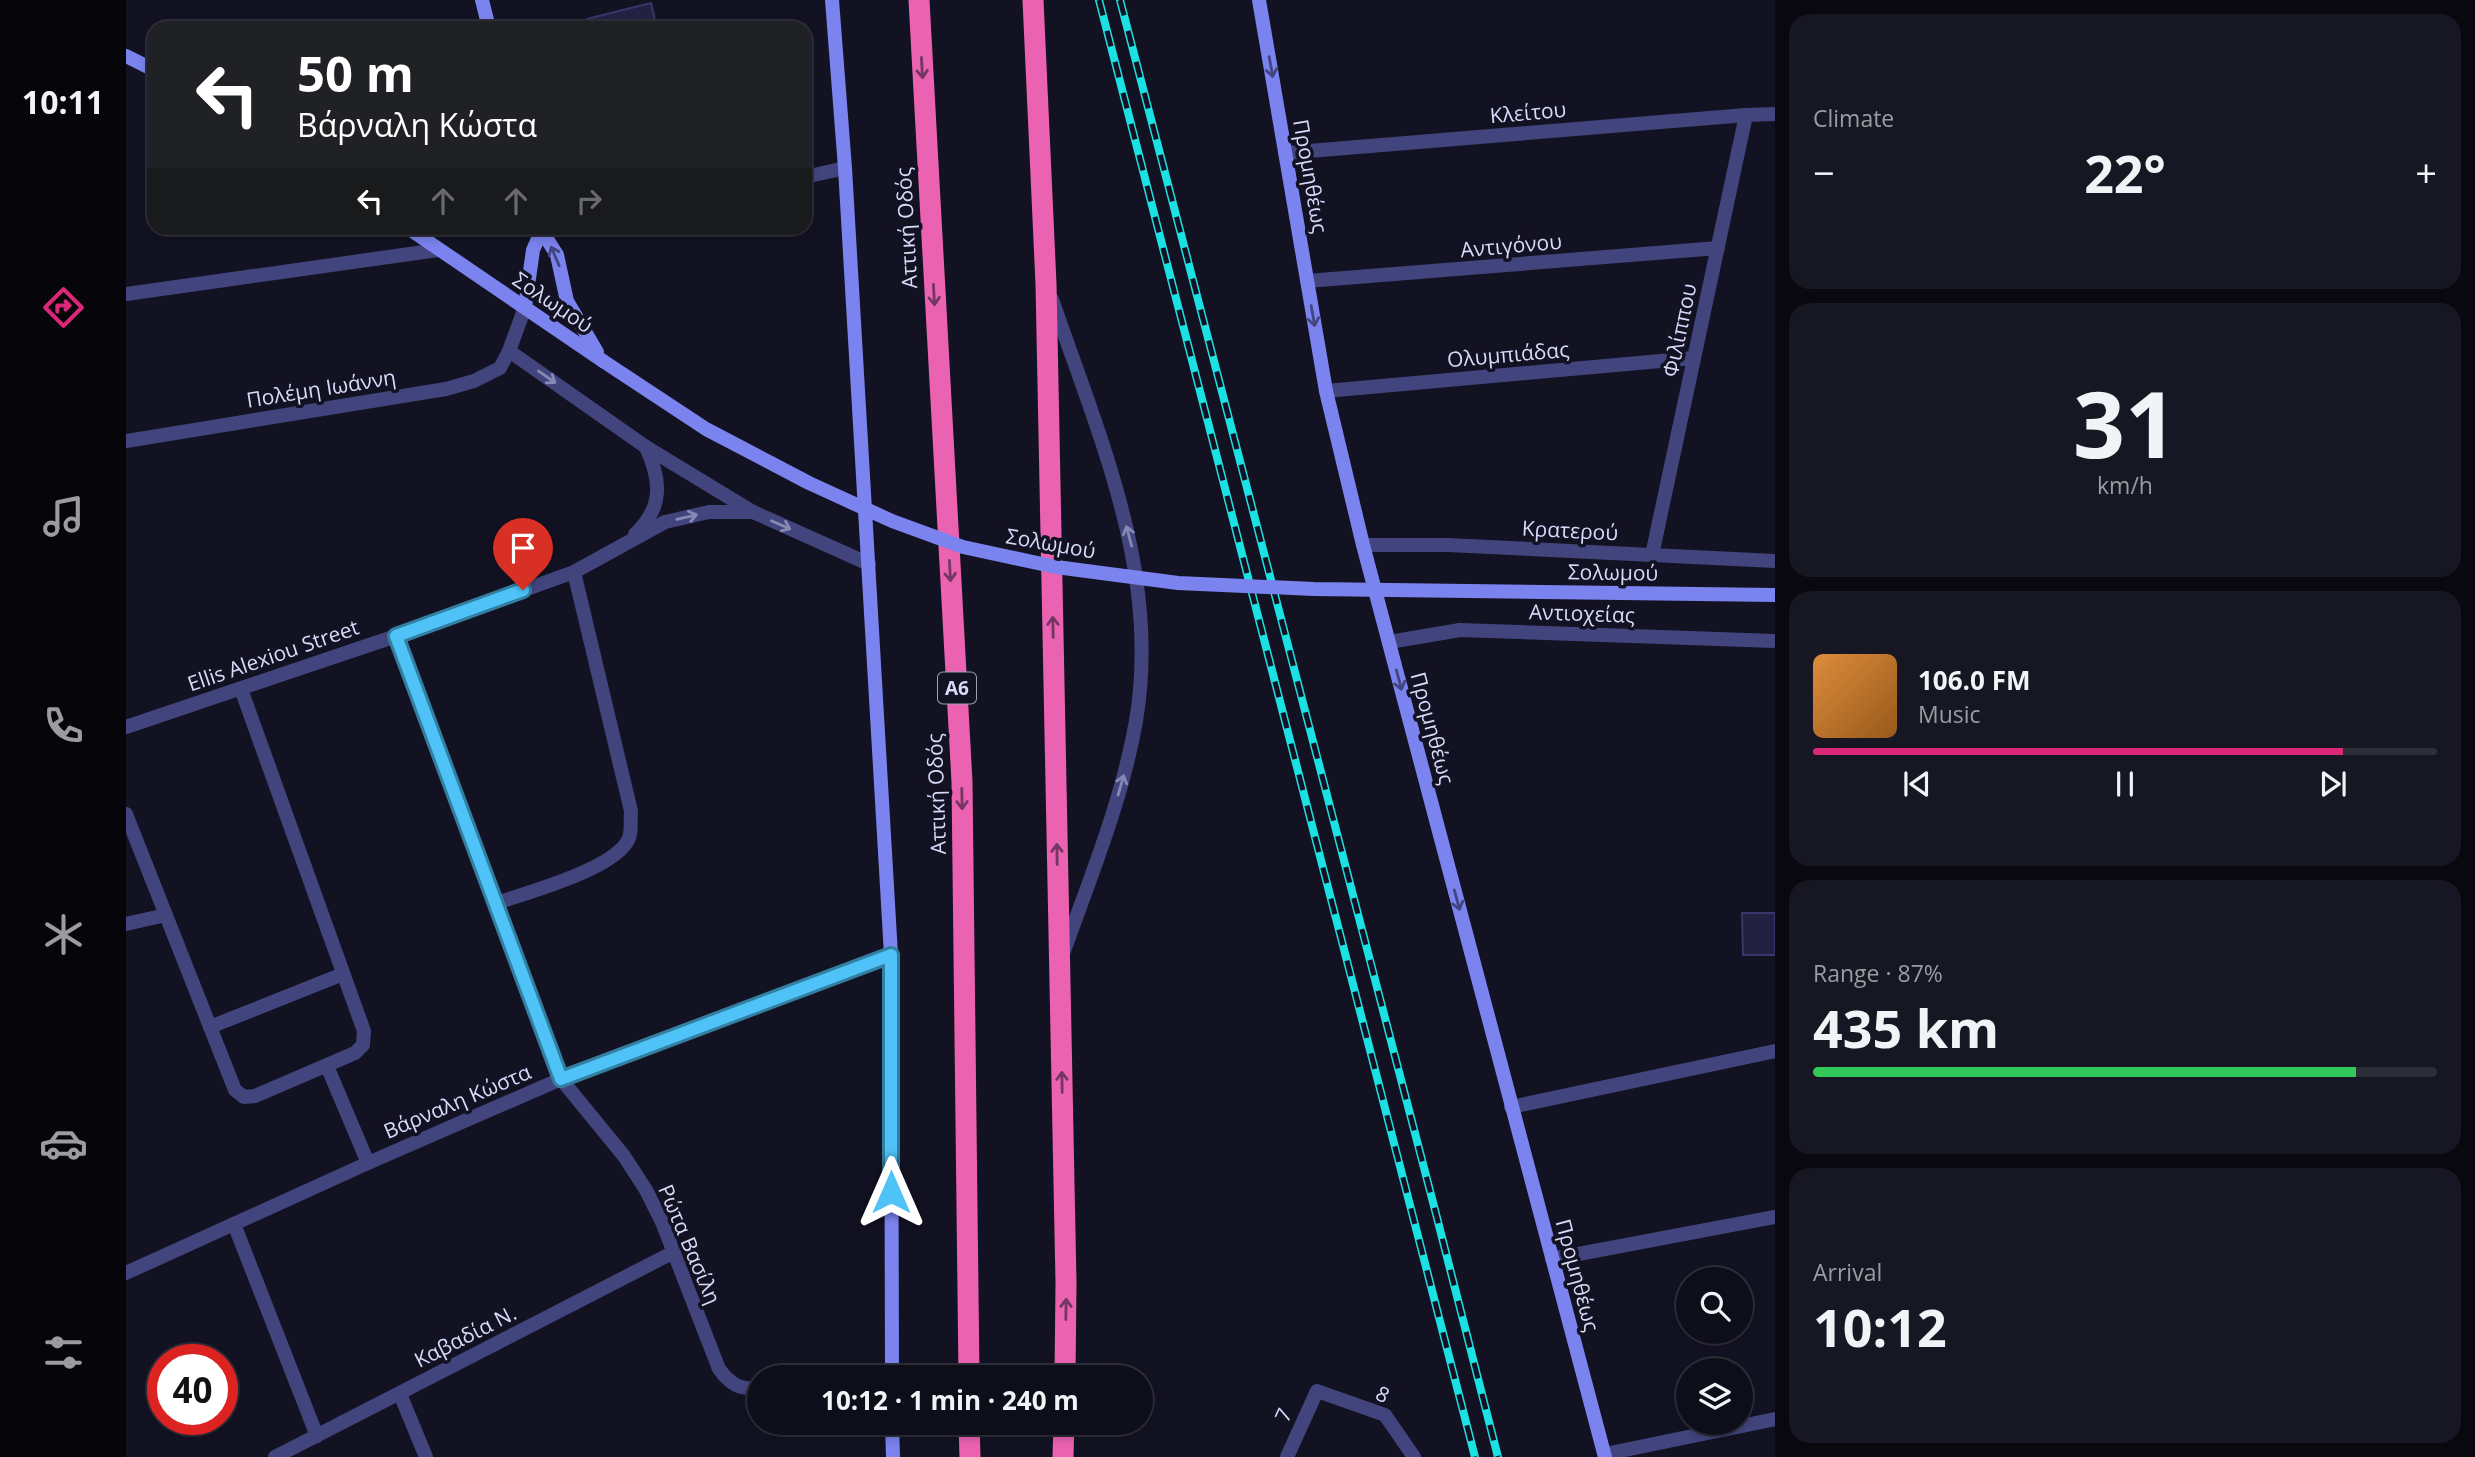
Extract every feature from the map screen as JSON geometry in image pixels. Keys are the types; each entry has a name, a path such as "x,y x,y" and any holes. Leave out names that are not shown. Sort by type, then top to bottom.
{"highway":[{"name":"Αττική Οδός","path":"919,0 962,782 969,1365"},
{"path":"1033,0 1046,284 1066,1283 1065,1365"},
{"path":"969,1435 970,1457"},
{"path":"1063,1457 1064,1435"}],"street":[{"path":"482,0 487,21"},
{"path":"832,0 845,168 891,955 892,1365"},
{"name":"Προμηθέως","path":"1259,0 1326,391 1363,545 1605,1455"},
{"path":"126,56 147,66"},
{"name":"Κλείτου","path":"1285,153 1775,114"},
{"name":"Φιλίππου","path":"1651,555 1746,115"},
{"path":"812,175 845,168"},
{"name":"Σολωμού","path":"418,235 706,429 809,483 892,521 962,547 1056,567 1178,583 1314,589 1775,595"},
{"path":"538,235 533,250 525,307 509,351 646,447 752,512 869,564"},
{"path":"543,235 557,255 567,301 603,361"},
{"name":"Αντιγόνου","path":"1307,281 1718,248"},
{"path":"126,294 438,250"},
{"path":"1046,284 1104,451 1133,548 1142,636 1136,720 1126,765 1059,965"},
{"name":"Πολέμη Ιωάννη","path":"126,441 446,389 474,382 500,368 509,351"},
{"name":"Ολυμπιάδας","path":"1326,391 1694,358"},
{"name":"Ellis Alexiou Street","path":"626,542 646,523 657,499 657,471 646,447"},
{"name":"Ellis Alexiou Street","path":"126,727 575,572 665,522 709,512 752,512"},
{"name":"Κρατερού","path":"1363,545 1448,545 1775,561"},
{"path":"494,904 583,873 611,858 629,839 631,811 575,572"},
{"name":"Αντιοχείας","path":"1389,642 1460,630 1775,641"},
{"name":"Ρώτα Βασίλη","path":"396,636 561,1079 632,1167 646,1190 674,1252 719,1369 729,1382 741,1389 747,1389"},
{"path":"126,814 235,1090 244,1097 255,1096 355,1053 363,1045 363,1031 241,689"},
{"path":"126,924 166,915"},
{"name":"Βάρναλη Κώστα","path":"126,1273 561,1079 891,955"},
{"path":"210,1027 343,974"},
{"path":"1511,1107 1775,1051"},
{"path":"327,1066 368,1163"},
{"path":"1552,1259 1775,1216"},
{"path":"234,1224 317,1436"},
{"name":"Καβαδία Ν.","path":"275,1457 674,1252"},
{"name":"7","path":"1287,1457 1317,1391"},
{"name":"8","path":"1317,1391 1385,1415 1413,1457"},
{"path":"400,1394 426,1457"},
{"path":"1605,1455 1775,1419"},
{"path":"892,1435 892,1457"}],"building":[{"path":"651,3 655,21 588,21 587,19"},
{"path":"1742,913 1775,913 1775,955 1743,955"}],"railway":[{"path":"1099,0 1475,1457"},
{"path":"1120,0 1498,1457"}],"route":[{"path":"523,590 396,636 561,1079 891,955 891,1192"}]}
